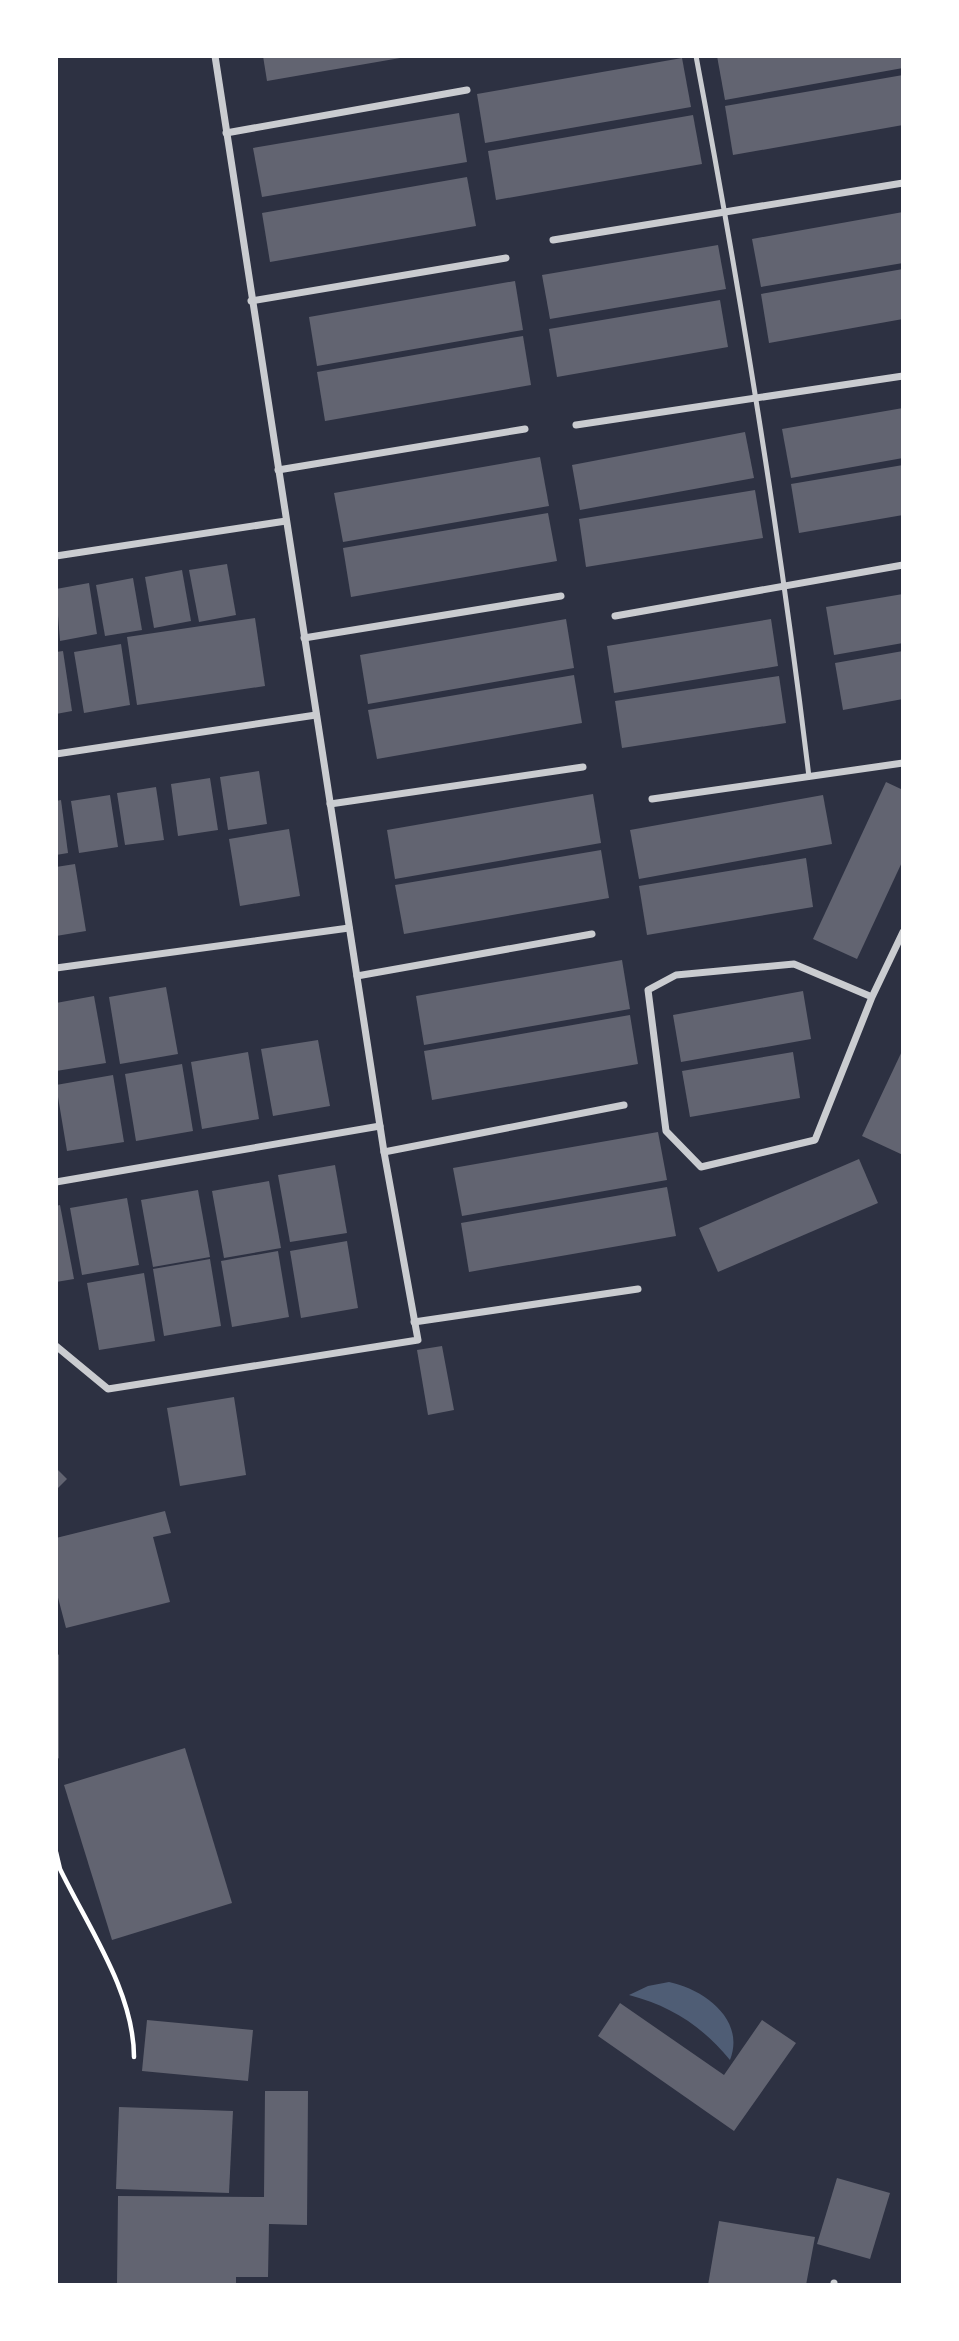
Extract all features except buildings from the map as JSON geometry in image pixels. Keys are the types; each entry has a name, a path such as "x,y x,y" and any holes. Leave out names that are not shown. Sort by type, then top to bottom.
{"street":[{"path":"56,1346 108,1389 418,1340 384,1152 215,56"},
{"path":"226,133 467,90"},
{"path":"553,240 903,183"},
{"path":"251,301 506,258"},
{"path":"576,425 903,376"},
{"path":"278,471 525,429"},
{"path":"56,556 286,521"},
{"path":"615,616 903,565"},
{"path":"304,638 561,596"},
{"path":"56,754 316,715"},
{"path":"652,799 903,763"},
{"path":"330,804 583,767"},
{"path":"56,968 349,928"},
{"path":"872,998 794,964 676,975 648,990 666,1131 701,1167 815,1140 872,998 903,932"},
{"path":"357,976 592,934"},
{"path":"384,1152 624,1105"},
{"path":"56,1182 380,1126"},
{"path":"414,1322 638,1289"}],"lane":[{"path":"696,56 726,212 786,586 808,777"}],"path":[{"path":"56,1655 56,1758"},
{"path":"56,1852 60,1870 112,1974 134,2033 134,2057"}],"water":[{"path":"669,1982 695,1991 718,2008 727,2019 733,2045 730,2060 708,2037 685,2019 659,2005 629,1995 648,1986"}]}
